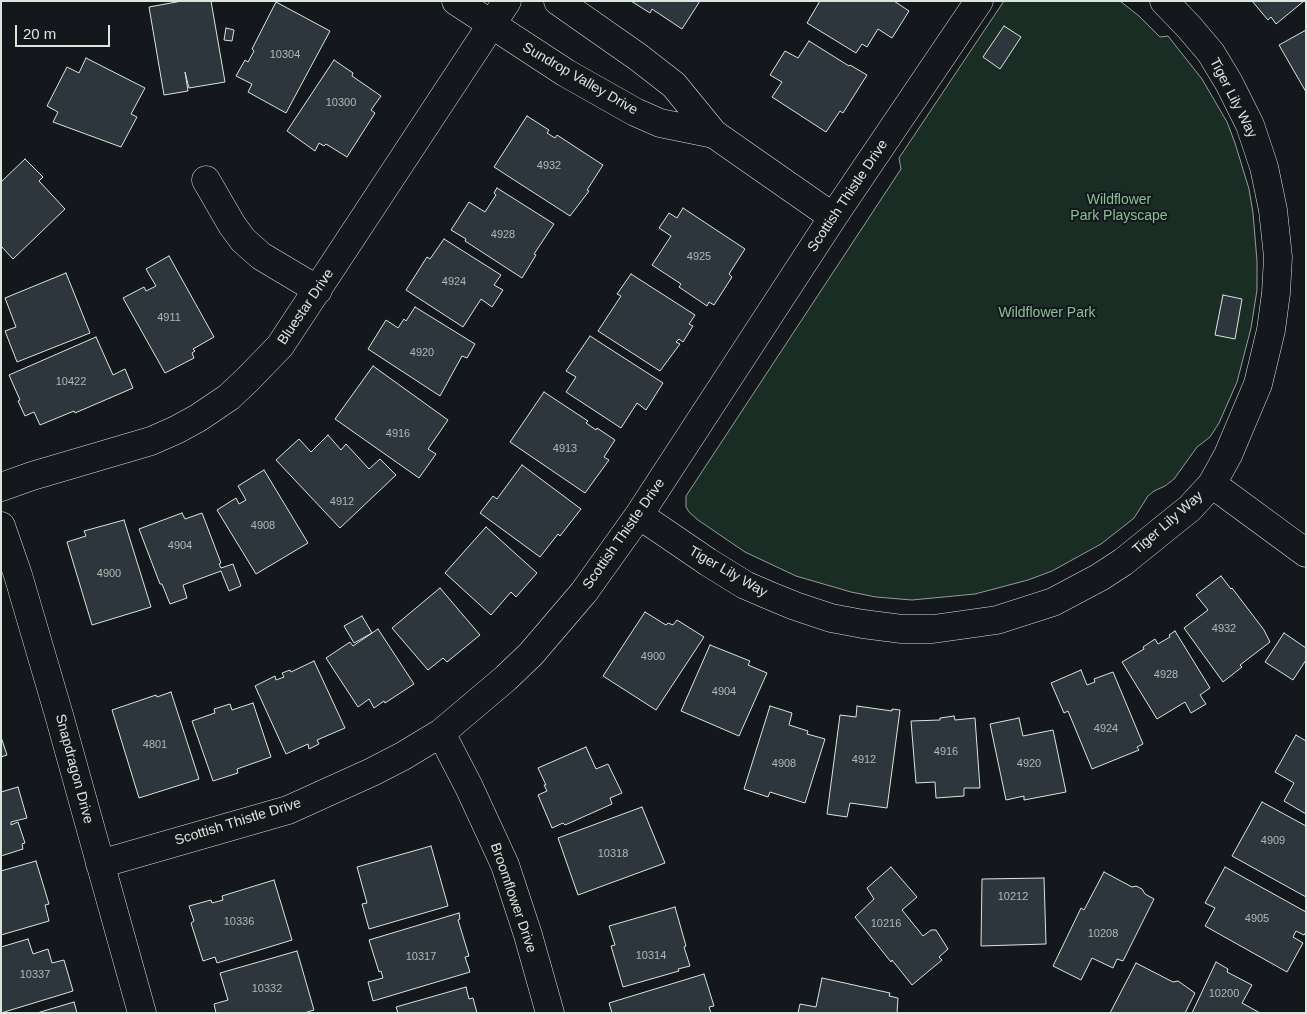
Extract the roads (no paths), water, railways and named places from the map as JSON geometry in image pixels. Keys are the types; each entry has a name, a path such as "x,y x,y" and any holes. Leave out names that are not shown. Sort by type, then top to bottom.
{"street":[{"name":"Sundrop Valley Drive","path":"456,1 566,73 635,112 660,123 714,134"},
{"name":"Bluestar Drive","path":"1,487 151,441 198,418 228,397 280,346 507,1"},
{"name":"Sundrop Valley Drive","path":"558,1 638,57 674,86 714,134 833,217"},
{"name":"Scottish Thistle Drive","path":"100,864 288,810 372,772 441,733 506,678 531,654 584,592 639,515 833,217 979,1"},
{"name":"Tiger Lily Way","path":"639,515 708,562 745,584 795,606 831,618 863,624 902,629 933,629 997,620 1053,602 1100,577 1140,549 1190,508 1212,484 1228,456 1258,384 1271,330 1278,257 1273,210 1264,166 1250,125 1229,83 1211,53 1164,1"},
{"path":"206,180 232,225 244,240 261,256 318,290"},
{"path":"1212,484 1306,553"},
{"name":"Snapdragon Drive","path":"1,526 18,575 59,715 142,1013"},
{"name":"Broomflower Drive","path":"441,733 470,787 505,865 528,935 550,1013"}],"park label":[{"name":"Wildflower Park Playscape","path":"1119,208"},
{"name":"Wildflower Park","path":"1047,313"}]}
